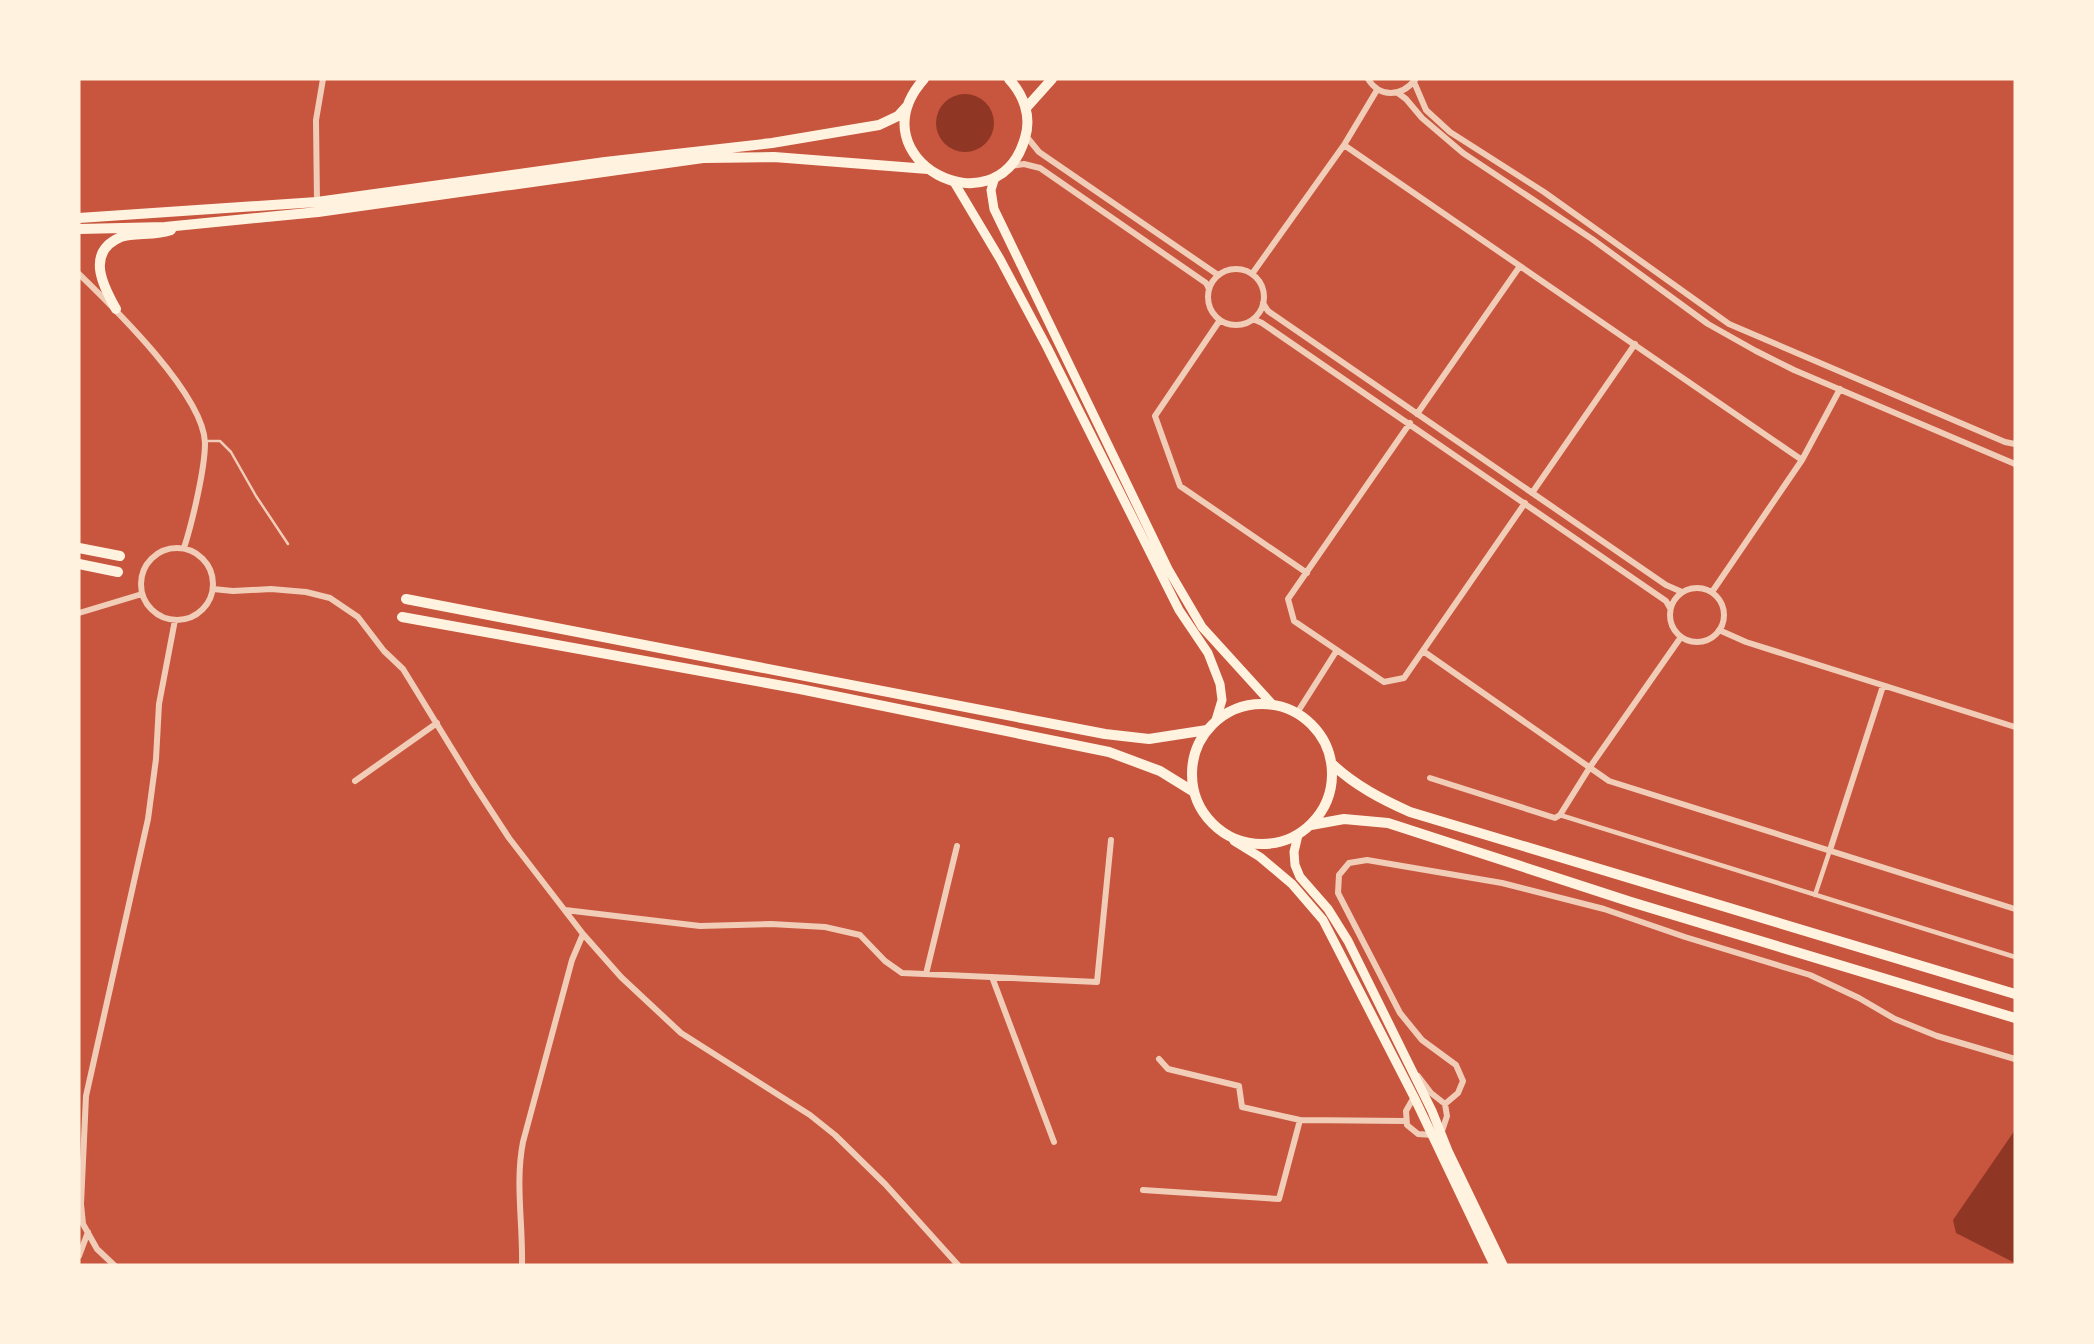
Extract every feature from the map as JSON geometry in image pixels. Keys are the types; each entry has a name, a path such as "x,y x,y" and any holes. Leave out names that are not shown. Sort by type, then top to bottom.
{"main road":[{"path":"924,79 915,84 908,105 905,123 908,140 916,156 928,169 954,182 975,183 995,177 1008,167 1020,153 1026,136 1026,108 1020,93 1009,79"},
{"path":"1026,108 1052,79"},
{"path":"79,226 186,225 702,155 878,125 898,116 908,105"},
{"path":"702,155 774,157 928,169"},
{"path":"995,177 991,190 994,209 1168,569 1202,627 1272,704"},
{"path":"954,182 1041,336 1179,610 1208,653 1220,684 1222,700 1216,720"},
{"path":"79,218 318,207"},
{"path":"79,226 123,221 128,215"},
{"path":"116,309 98,270 101,256 109,245 122,236 160,234 186,225"},
{"path":"79,548 120,556"},
{"path":"79,564 118,572"},
{"path":"406,599 1105,734 1149,739 1207,730"},
{"path":"402,617 800,689 1109,752 1160,771 1194,792"},
{"path":"1234,841 1250,845 1266,844 1298,835 1311,825 1324,807 1331,786 1332,764 1326,744 1314,726 1297,713 1272,704 1252,704 1233,709 1216,720 1196,749 1191,770 1194,792 1208,818 1234,841 1261,857 1292,884 1323,920 1414,1097 1494,1265"},
{"path":"1332,764 1349,780 1373,795 1410,812 2015,994"},
{"path":"1311,825 1345,819 1388,823 1631,902 2015,1018"},
{"path":"1298,835 1294,852 1300,877 1328,909 1348,941 1442,1131 1448,1151 1503,1265"}],"street":[{"path":"318,207 316,121 323,79"},
{"path":"1368,79 1377,90 1387,93 1398,93 1407,89 1415,80 1426,110 1451,132 1544,192 1729,324 2015,444"},
{"path":"1252,274 1344,145 1377,90"},
{"path":"1398,93 1463,153 1592,239 1708,324 1756,352 2015,464"},
{"path":"1026,136 1039,152 1218,275"},
{"path":"1344,145 1802,460"},
{"path":"1008,167 1024,164 1040,168 1206,283 1213,314 1220,320 1236,325 1253,319 1261,310 1263,289 1252,274 1230,269 1218,275 1209,289"},
{"path":"1417,414 1520,266"},
{"path":"79,274 116,309 193,404 205,441 184,548"},
{"path":"1263,303 1268,311 1417,414 1666,585 1682,592"},
{"path":"1253,319 1665,601 1670,608 1671,623 1681,637 1691,641 1711,638 1724,619 1723,606 1712,592 1699,587 1682,592 1670,608"},
{"path":"1220,320 1155,416 1159,428 1180,486 1307,573"},
{"path":"1532,493 1635,344"},
{"path":"1712,592 1802,460 1840,389"},
{"path":"1410,424 1288,599 1294,621 1336,650 1384,682 1404,678 1525,503"},
{"path":"184,548 203,558 210,567 213,589 204,608 186,619 175,620 154,612 142,594 140,582 143,569 160,551 184,548"},
{"path":"213,589 306,592 330,598 358,617 384,651 403,669 472,783 509,838 583,934 621,977 681,1033 810,1115 835,1135 885,1184 958,1265"},
{"path":"79,613 142,594"},
{"path":"114,1265 97,1249 81,1224 86,1096 148,819 156,759 159,704 175,620"},
{"path":"1719,630 1746,642 2015,727"},
{"path":"1430,778 1555,818 1560,815 1590,767 1681,637"},
{"path":"1297,713 1336,650"},
{"path":"1423,651 1609,781 2015,909"},
{"path":"1815,894 1883,686"},
{"path":"355,781 437,723"},
{"path":"1560,815 2015,957"},
{"path":"565,910 700,926 771,924 825,927 860,934 884,961 902,973 1097,982 1111,840"},
{"path":"926,974 957,846"},
{"path":"1445,1104 1458,1093 1463,1081 1456,1065 1422,1040 1400,1013 1356,929 1338,892 1339,875 1349,863 1367,860 1502,883 1604,909 1810,975 1859,998 1895,1019 1937,1036 2015,1059"},
{"path":"522,1265 522,1205 518,1165 572,960 583,934"},
{"path":"992,977 1054,1142"},
{"path":"1406,1057 1431,1093 1445,1104 1447,1116 1442,1131"},
{"path":"1159,1059 1168,1069 1238,1086 1242,1107 1300,1120 1406,1121"},
{"path":"1414,1097 1406,1111 1406,1121 1413,1131 1432,1135"},
{"path":"1143,1190 1279,1199 1300,1120"},
{"path":"79,1256 88,1232"}],"lane":[{"path":"205,441 220,441 231,452 288,544"}],"shaded area":[{"path":"965,94 986,102 994,123 986,144 965,152 944,144 936,123 944,102"},
{"path":"2015,1130 2015,1263 1956,1233 1953,1220"}]}
